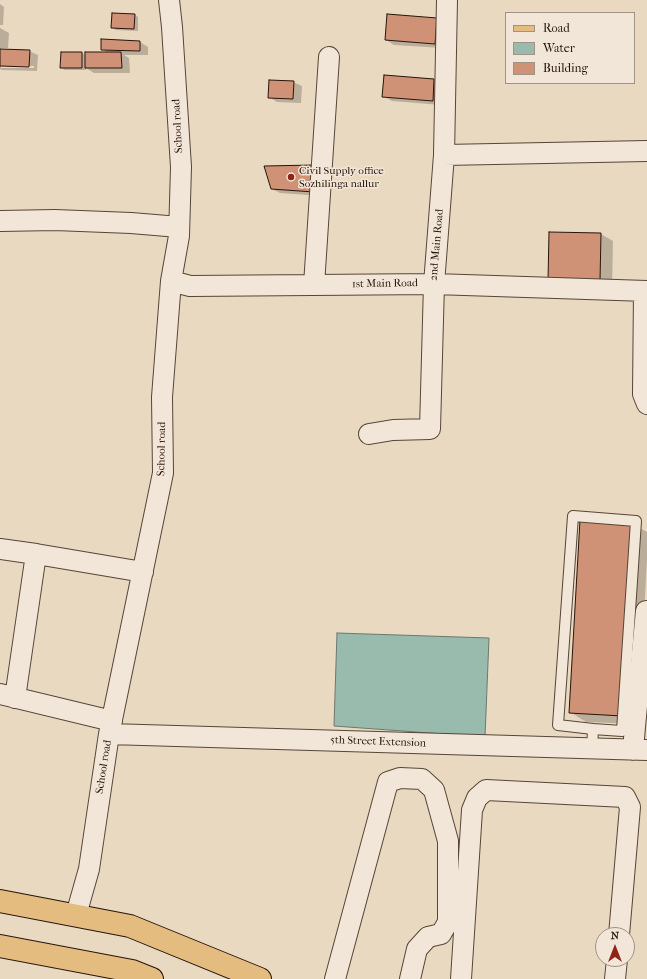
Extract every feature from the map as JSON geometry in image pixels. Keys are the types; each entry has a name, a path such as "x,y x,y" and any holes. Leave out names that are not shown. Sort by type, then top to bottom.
{"main road":[{"path":"0,901 130,926 260,979"},
{"path":"0,946 109,973 132,971 152,979"}],"street":[{"name":"School road","path":"76,915 88,868 110,728 163,473 162,397 171,282 179,236 181,167 169,0"},
{"name":"2nd Main Road","path":"369,434 393,430 430,429 434,284 444,155 447,0"},
{"path":"314,285 330,57"},
{"path":"444,155 647,151"},
{"path":"0,221 55,220 131,223 179,227"},
{"name":"1st Main Road","path":"171,282 190,286 434,284 646,291"},
{"path":"646,291 643,394 647,404"},
{"path":"0,549 143,572"},
{"path":"7,696 36,554"},
{"path":"640,750 647,611"},
{"name":"5th Street Extension","path":"7,696 110,728 640,750"},
{"path":"335,979 388,782 400,778 422,779 434,790 448,841 448,922 441,934 428,937 417,949 410,979"},
{"path":"461,979 472,810 477,798 486,790 624,796 630,807 620,927"},
{"path":"615,979 616,967"}],"lane":[{"path":"573,516 636,521 622,731 593,729 558,725 573,516"},
{"path":"592,749 593,729"}],"water":[{"path":"337,633 489,638 485,737 334,726"}],"building":[{"path":"112,13 135,14 134,29 111,28"},
{"path":"387,14 437,18 435,44 385,40"},
{"path":"101,39 140,41 140,51 101,50"},
{"path":"0,49 30,50 29,67 0,66"},
{"path":"61,52 82,52 82,68 60,68"},
{"path":"85,52 121,52 122,68 85,68"},
{"path":"384,75 434,79 433,101 382,97"},
{"path":"269,80 294,81 293,99 268,98"},
{"name":"Civil Supply office Sozhilinga nallur","path":"315,165 314,192 271,189 264,166"},
{"path":"549,232 601,233 600,281 548,281"},
{"path":"580,520 633,523 622,716 569,713"}],"place":[{"name":"Civil Supply office Sozhilinga nallur","path":"291,177"}]}
